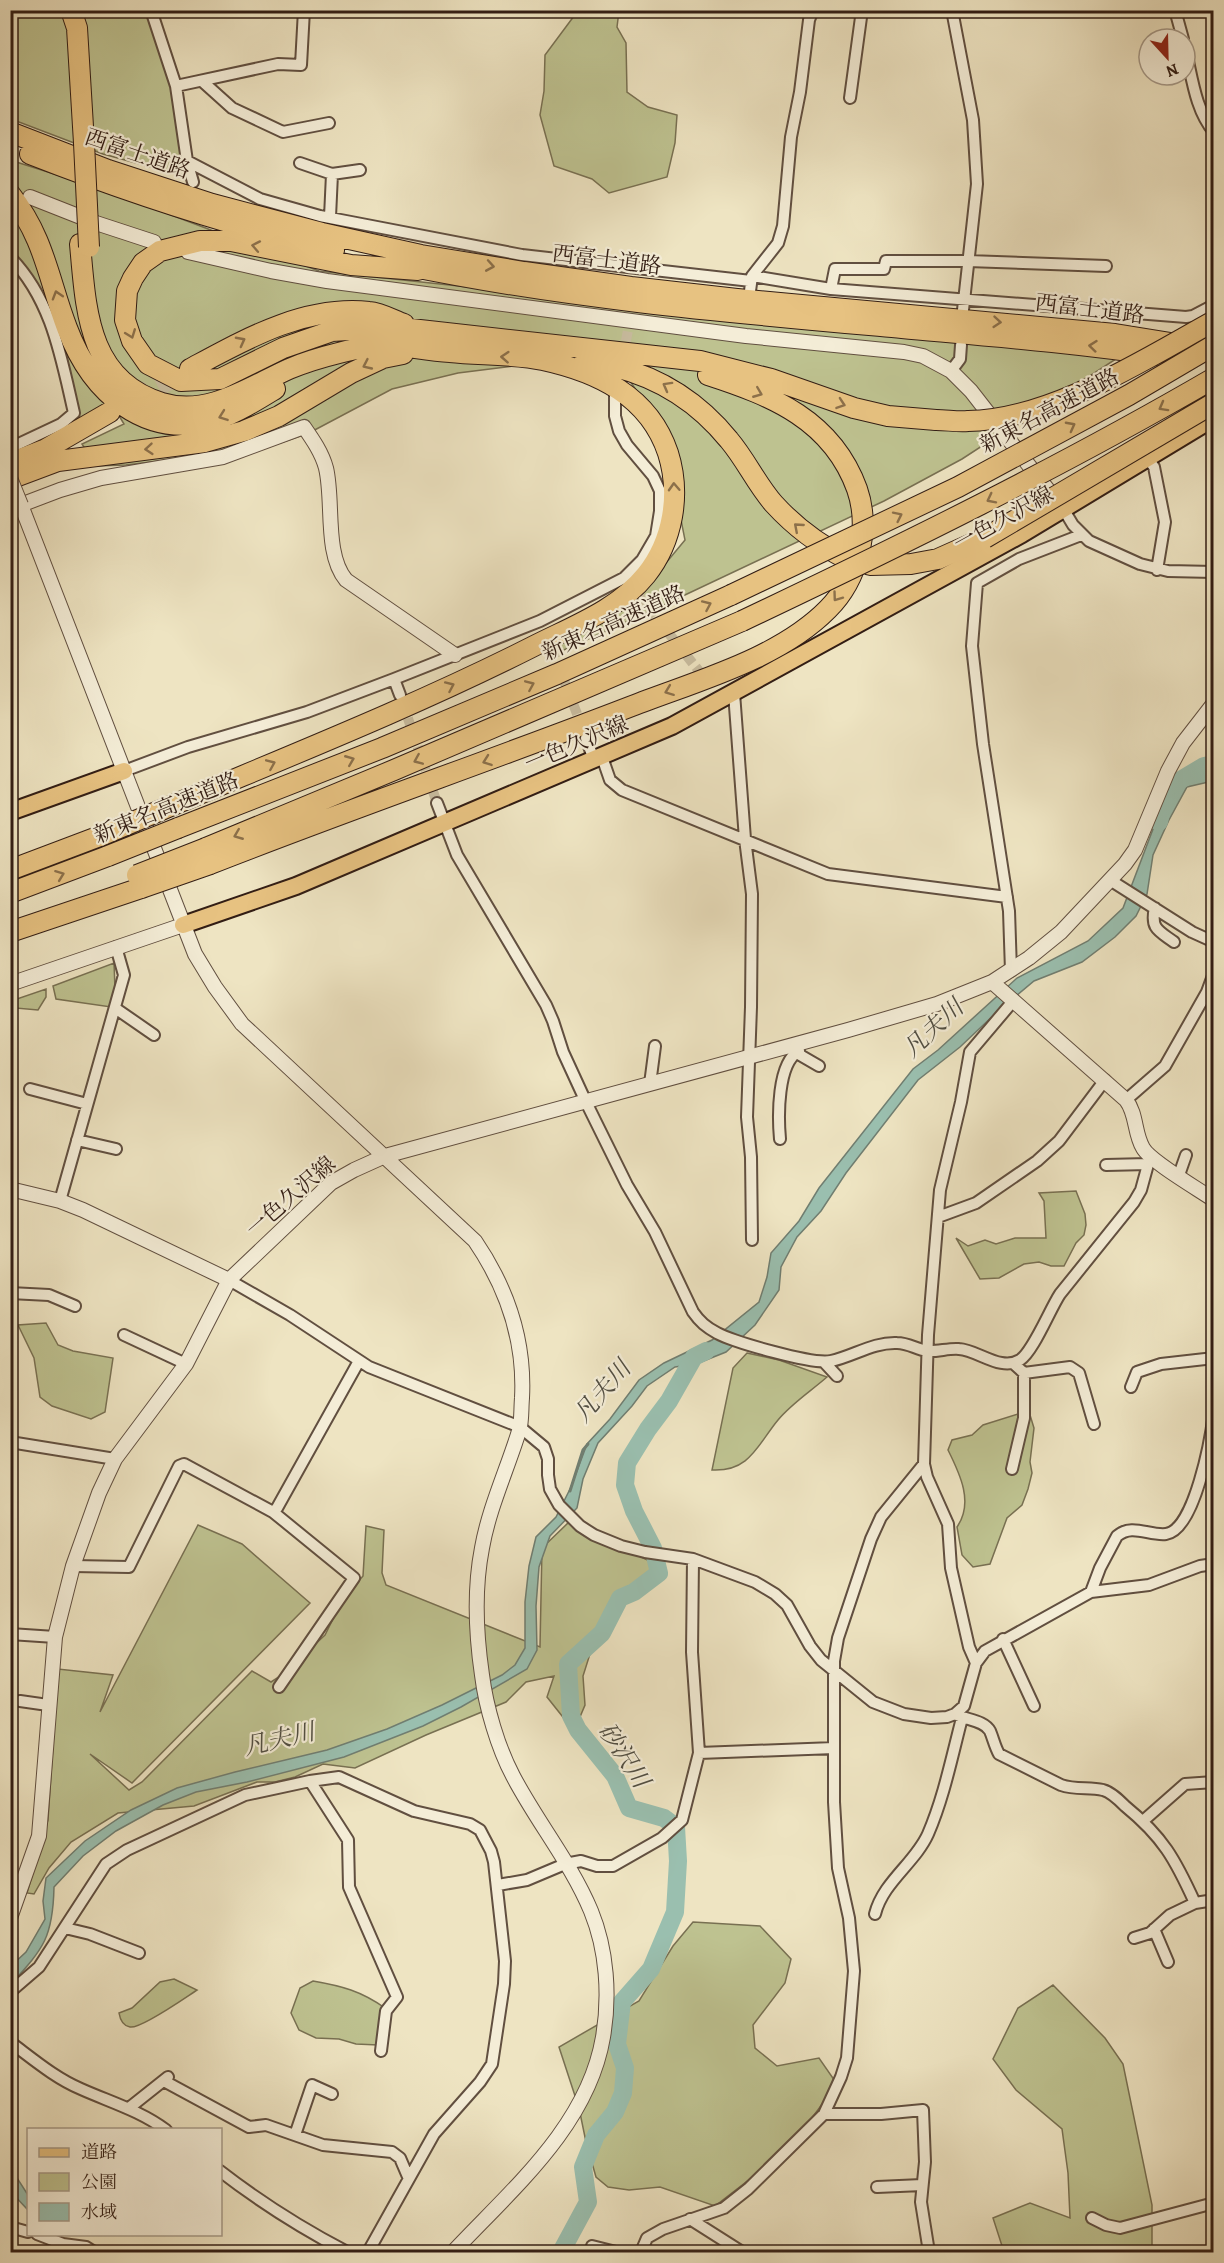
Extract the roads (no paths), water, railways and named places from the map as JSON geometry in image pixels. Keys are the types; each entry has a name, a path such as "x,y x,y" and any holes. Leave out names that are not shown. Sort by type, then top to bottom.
{"highway":[{"path":"59,10 67,35 79,142"},
{"path":"71,10 77,28 79,142 85,246 95,308 99,327 108,349 131,377 162,394 179,398 197,398 216,393 289,360 372,338"},
{"path":"10,121 78,150 326,225"},
{"name":"西富士道路","path":"10,132 159,187 326,225 421,255 631,287 1115,334 1214,350"},
{"name":"西富士道路","path":"10,146 106,184 208,217 294,240 438,272 630,301 1111,348 1214,363"},
{"path":"10,194 41,243 67,327 82,361 102,388 119,403 147,418 176,424 217,419 256,401 292,377 393,327 700,361 771,379 854,408 888,416 969,422 996,418 1054,403 1089,388 1214,321"},
{"path":"438,272 351,265 231,241 200,242 160,251 143,264 130,284 125,320 132,341 148,364 181,381 220,379 283,348 332,331 423,351 593,361 655,379 681,394 716,424 773,503 799,529 829,550 847,559"},
{"path":"190,369 252,336 308,317 349,311 372,312 416,328"},
{"name":"新東名高速道路","path":"10,893 382,748 546,679 731,595 958,487 1130,395 1214,345"},
{"path":"10,478 58,461 205,442 244,431 279,416 351,373 383,358 423,351"},
{"path":"10,932 208,856 319,822 516,751 731,667 797,634 829,609 854,571 862,544 859,495 850,470 839,452 823,433 804,417 775,401 733,383 643,354"},
{"path":"10,870 100,836 374,720 502,662 591,617 620,599 645,575 662,550 674,508 673,470 658,430 639,405 622,390 592,376 541,359"},
{"path":"208,856 426,757 742,621 883,554 1045,471 1214,378"},
{"path":"870,565 910,564 938,559 984,538 1214,402"},
{"path":"10,463 46,449 110,412"},
{"path":"10,924 139,882"}],"main road":[{"name":"一色久沢線","path":"183,925 296,886 672,726 724,695 1064,510 1214,418"},
{"path":"10,812 124,771"}],"street":[{"path":"151,10 176,86 187,161 193,182"},
{"path":"176,86 278,64 301,65 304,10"},
{"path":"751,283 778,243 783,226 791,137 813,10"},
{"path":"850,98 862,10"},
{"path":"952,10 973,120 977,184 964,304"},
{"path":"1176,10 1180,27"},
{"path":"202,81 232,108 283,132 329,123"},
{"path":"1194,87 1199,106 1207,124 1214,132"},
{"path":"187,161 260,199 326,225 522,255 751,283 831,289 964,304 1186,317 1193,316 1214,305"},
{"path":"300,163 332,174 360,170"},
{"path":"326,225 332,174"},
{"path":"30,197 96,224 154,242"},
{"path":"188,252 212,253 327,281 747,330 923,356 951,371 981,404 1081,535 1101,548 1157,570 1214,572"},
{"path":"10,257 32,284 48,315 63,361 74,413 61,424 10,448"},
{"path":"831,289 835,269 884,269 886,261 968,261 1106,266"},
{"path":"951,371 960,359 961,345"},
{"path":"124,771 188,747 307,712 540,621 627,581 656,536 660,491 653,476 627,445 619,431 615,416 615,394"},
{"path":"16,507 60,490 101,478 223,457 304,427 317,446 326,468 334,555 339,571 346,580 455,655"},
{"path":"1148,459 1154,467 1165,522 1157,570"},
{"path":"10,478 16,507 124,771 195,954 242,1024 475,1241 490,1264 513,1318 519,1343 522,1373 520,1427 487,1526 482,1549 477,1609 478,1640 486,1699 508,1765 591,1911 605,1966 607,2005 603,2038 595,2070 579,2108 554,2143 453,2253"},
{"path":"1011,971 1007,897 983,744 972,646 977,583 1019,559 1081,535"},
{"path":"540,621 546,632"},
{"path":"394,679 400,695"},
{"path":"724,695 752,894 747,1117 751,1157 752,1240"},
{"name":"一色久沢線","path":"10,1918 39,1836 55,1637 73,1566 99,1493 115,1459 186,1364 229,1280 331,1183 385,1156 748,1057 798,1047 996,985 1061,932 1135,850 1168,771 1183,743 1214,703"},
{"path":"586,738 616,787 828,874 1007,897"},
{"path":"437,803 457,855 472,883 546,1005 563,1052 586,1102 627,1185 655,1232 693,1312 701,1323 736,1342 824,1362 880,1344 910,1344 927,1351 959,1349 970,1351 993,1361 1013,1363 1021,1359 1032,1347 1050,1309 1134,1202 1141,1190 1149,1160 1142,1147 1132,1107 1126,1100 996,985"},
{"path":"1110,880 1192,932 1214,942"},
{"path":"1152,907 1154,926 1174,942"},
{"path":"10,984 183,925"},
{"path":"60,1201 124,975 116,947"},
{"path":"1126,1100 1165,1066 1207,992 1214,973"},
{"path":"976,1663 969,1647 951,1568 948,1524 927,1477 924,1464 927,1351 940,1190 961,1102 970,1052 1014,1000"},
{"path":"115,1008 154,1035"},
{"path":"650,1084 655,1046"},
{"path":"798,1047 800,1055 819,1066"},
{"path":"780,1139 778,1118 781,1089 787,1066 798,1047"},
{"path":"938,1217 976,1203 1037,1161 1059,1142 1105,1080"},
{"path":"30,1089 87,1104"},
{"path":"77,1140 116,1149"},
{"path":"1179,1175 1186,1155"},
{"path":"1106,1165 1149,1160 1179,1175 1214,1200"},
{"path":"10,1189 60,1201 127,1230 229,1280 290,1315 369,1367 520,1427 544,1447 548,1459 550,1489 559,1504 594,1535 621,1546 645,1552 693,1559 755,1582 775,1594 787,1605 816,1653 834,1671 873,1702 904,1714 931,1718 959,1716 984,1724 999,1754 1069,1788 1103,1790 1112,1795 1162,1840 1195,1903"},
{"path":"10,1293 49,1295 75,1306"},
{"path":"124,1335 186,1364"},
{"path":"1131,1387 1137,1372 1161,1364 1214,1358"},
{"path":"273,1512 359,1361"},
{"path":"824,1362 837,1376"},
{"path":"1012,1469 1024,1418 1024,1373 1013,1363"},
{"path":"1024,1373 1070,1367 1079,1372 1094,1424"},
{"path":"1091,1592 1100,1568 1117,1536 1122,1532 1133,1529 1170,1534 1181,1526 1203,1476 1214,1413"},
{"path":"10,1442 115,1459"},
{"path":"73,1566 129,1567 179,1466 184,1464 273,1512 354,1578 279,1687"},
{"path":"642,2252 647,2238 663,2229 724,2208 748,2189 824,2114 847,2058 854,1971 849,1918 838,1868 834,1802 834,1671 838,1638 871,1539 881,1518 924,1464"},
{"path":"498,1885 527,1880 565,1864 581,1861 597,1866 613,1866 670,1833 682,1820 699,1753 692,1652 693,1559"},
{"path":"875,1914 883,1895 927,1835 959,1716 976,1663 985,1651 1091,1592 1149,1585 1200,1566 1214,1564"},
{"path":"10,1634 55,1637"},
{"path":"1003,1639 1034,1706"},
{"path":"20,1701 48,1705"},
{"path":"699,1753 834,1748"},
{"path":"10,1992 39,1967 106,1864 127,1850 245,1795 339,1777 414,1811 470,1824 480,1830 491,1851 498,1885 505,1961 504,1984 492,2064 480,2082 434,2134 368,2253"},
{"path":"310,1781 348,1840 349,1887 397,1997 386,2011 381,2051"},
{"path":"1143,1821 1185,1784 1214,1782"},
{"path":"1134,1938 1150,1933 1170,1915 1195,1903 1214,1900"},
{"path":"64,1928 90,1934 138,1953"},
{"path":"1154,1929 1168,1962"},
{"path":"10,2042 70,2084 129,2108 163,2128"},
{"path":"129,2108 166,2079 249,2127 266,2125 323,2145 392,2152 400,2158 409,2179"},
{"path":"295,2135 312,2085 332,2094"},
{"path":"824,2114 881,2114 923,2110 925,2162 921,2202 929,2253"},
{"path":"222,2172 302,2227 347,2253"},
{"path":"877,2187 922,2185"},
{"path":"1092,2218 1106,2225 1120,2228 1214,2203"},
{"path":"690,2219 742,2253"},
{"path":"10,2227 27,2232"},
{"path":"40,2236 63,2244 86,2247 94,2253"},
{"path":"592,2246 616,2253"}],"water":[{"path":"1213,766 1213,781 1187,787 1169,820 1153,855 1147,894 1136,916 1115,937 1082,962 1034,981 960,1047 918,1080 846,1173 821,1211 797,1237 781,1267 779,1290 755,1325 726,1352 696,1364 675,1367 647,1386 598,1443 583,1479 577,1508 550,1536 539,1567 536,1606 537,1650 527,1669 423,1726 344,1757 247,1782 196,1792 163,1805 116,1831 83,1856 54,1887 49,1930 32,1961 11,1984 11,1966 26,1952 45,1919 43,1901 46,1878 85,1841 131,1810 177,1788 327,1750 387,1729 502,1675 515,1665 525,1648 525,1602 529,1566 536,1537 556,1517 571,1487 587,1444 610,1419 639,1380 664,1363 712,1340 759,1302 767,1277 771,1253 799,1221 819,1188 913,1069 938,1050 1017,978 1088,941 1123,908 1169,787 1178,776"},
{"path":"11,2165 27,2193 27,2209 11,2192"}],"waterway":[{"name":"凡夫川","path":"1159,822 1167,788 1204,766 1214,764"},
{"name":"砂沢川","path":"561,2252 588,2202 583,2167 596,2135 615,2112 623,2093 625,2068 617,2044 622,2002 651,1969 675,1912 678,1861 676,1827 664,1818 629,1808 615,1776 578,1730 571,1716 568,1664 602,1633 620,1598 634,1592 659,1573 653,1548 634,1511 625,1485 627,1463 669,1401 694,1357 706,1351"},
{"name":"凡夫川","path":"570,1491 583,1450 588,1444"}],"tunnel":[{"path":"623,356 630,320"},
{"path":"131,400 187,371"},
{"path":"630,585 707,681"},
{"path":"546,635 583,729"},
{"path":"403,704 437,803"}]}
